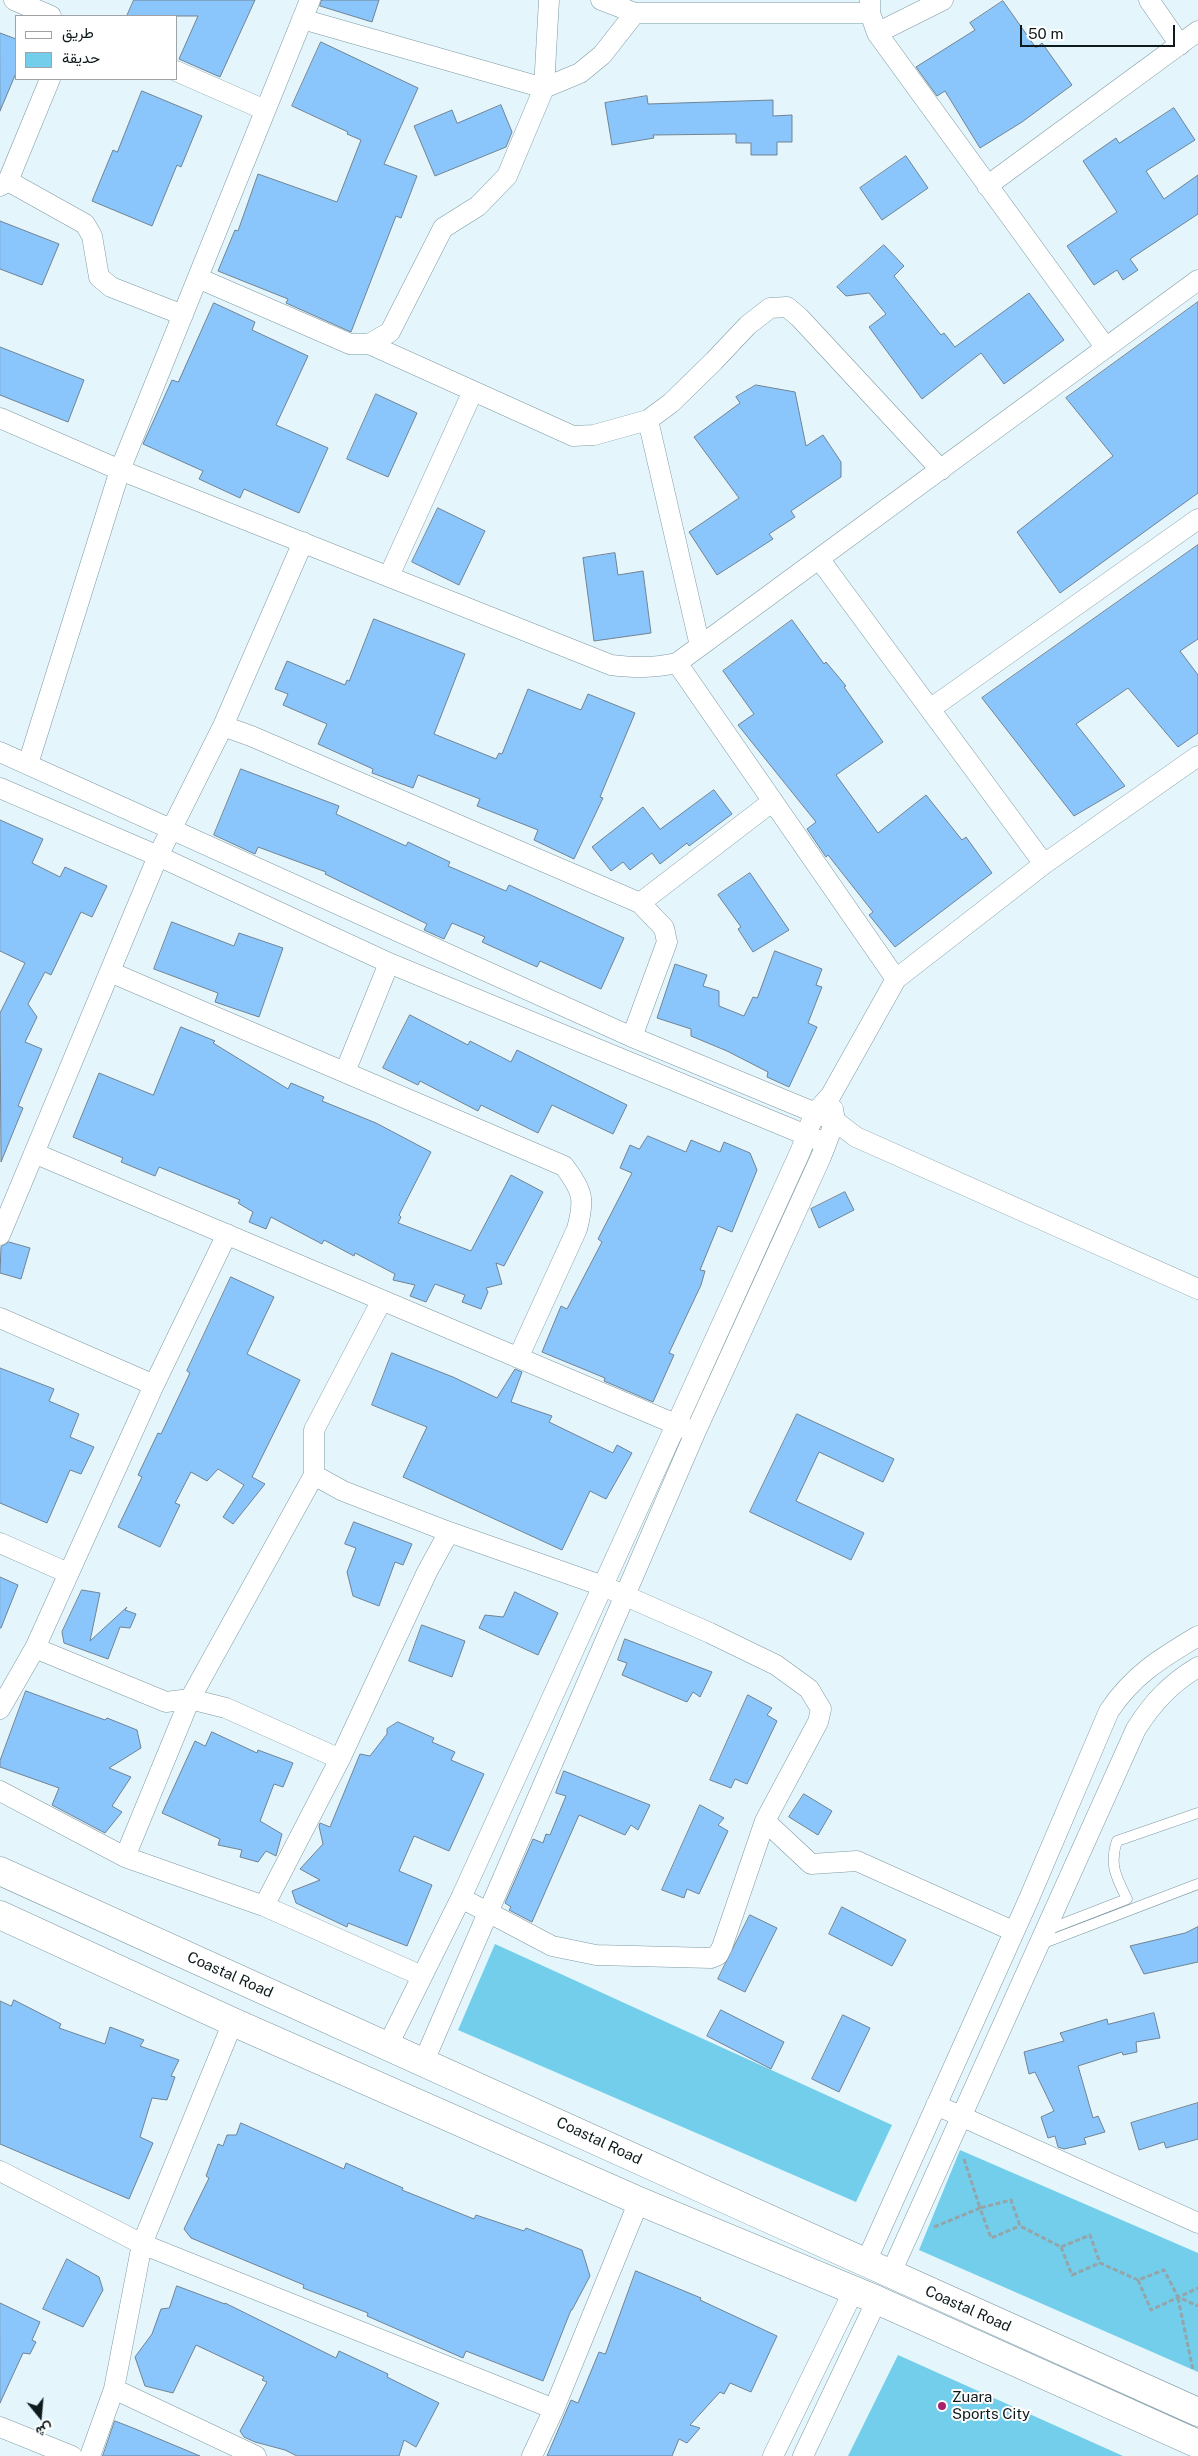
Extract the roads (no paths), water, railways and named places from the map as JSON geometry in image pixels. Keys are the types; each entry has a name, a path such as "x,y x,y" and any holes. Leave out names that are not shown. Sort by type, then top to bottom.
{"highway":[{"name":"Coastal Road","path":"0,1871 424,2061 890,2275 1198,2412"},
{"name":"Coastal Road","path":"0,1915 233,2022 639,2201 865,2295 1198,2444"}],"street":[{"path":"14,0 49,15"},
{"path":"28,764 120,470 310,0"},
{"path":"369,344 390,332 443,228 478,206 507,176 544,88 549,0"},
{"path":"601,0 635,13 870,7 877,33 1106,348"},
{"path":"877,33 943,0"},
{"path":"1149,0 1180,45"},
{"path":"302,19 544,88 580,73 602,54 635,13"},
{"path":"987,186 1198,31"},
{"path":"178,72 266,110"},
{"path":"50,80 4,184 85,224 92,236 99,277 111,287 183,316"},
{"path":"198,278 350,344 369,344 573,436 594,435 648,420 671,403 748,325 770,308 787,307 799,317 941,470"},
{"path":"0,418 120,470 611,665 636,669 655,668 677,662 700,646 820,560 1198,280"},
{"path":"389,576 473,391"},
{"path":"648,420 700,646"},
{"path":"930,709 1198,519"},
{"path":"0,1235 158,856 223,726 303,542"},
{"path":"820,560 1044,864"},
{"path":"677,662 896,979"},
{"path":"223,726 251,736 640,903 664,928 667,942 632,1037"},
{"path":"0,752 632,1037 814,1114 835,1121 856,1137 1198,1289"},
{"path":"388,2045 462,1898 569,1664 806,1136 814,1114 831,1095 896,979 1044,864 1198,756"},
{"path":"0,788 158,856 389,963 806,1136 826,1143 856,1137"},
{"path":"640,903 773,801"},
{"path":"344,1072 389,963"},
{"path":"110,972 564,1166 579,1186 583,1208 577,1229 518,1358"},
{"path":"424,2061 695,1433 826,1143 835,1121 831,1095"},
{"path":"34,1153 695,1433"},
{"path":"0,1709 35,1648 154,1386 227,1234"},
{"path":"126,1857 190,1699 314,1475 314,1430 382,1300"},
{"path":"0,1318 154,1386"},
{"path":"314,1475 343,1491 449,1532 603,1586 710,1633 776,1665 809,1689 821,1709 818,1722 765,1821 718,1955 711,1958 596,1955 552,1946 462,1898"},
{"path":"264,1906 340,1758 426,1572 449,1532"},
{"path":"0,1544 68,1574"},
{"path":"866,2264 1028,1900 1109,1711 1122,1692 1146,1669 1198,1636"},
{"path":"35,1648 166,1702 190,1699 226,1708 340,1758"},
{"path":"569,1664 592,1674"},
{"path":"890,2275 963,2117 1136,1729 1149,1708 1166,1690 1178,1679 1198,1667"},
{"path":"0,1791 126,1857 264,1906 422,1976"},
{"path":"765,1821 811,1864 858,1861 1013,1931"},
{"path":"1028,1900 1047,1929"},
{"path":"90,2456 114,2389 142,2244 233,2022"},
{"path":"936,2105 1198,2223"},
{"path":"0,2171 142,2244 554,2409"},
{"path":"532,2456 554,2409 639,2201"},
{"path":"773,2456 865,2295"},
{"path":"803,2456 865,2295"},
{"path":"114,2389 256,2456"},
{"path":"0,2426 72,2456"}],"lane":[{"path":"1047,1929 1127,1899 1115,1875 1112,1855 1118,1841 1198,1813"},
{"path":"1047,1929 1198,1884"}],"place":[{"name":"Zuara Sports City","path":"942,2406"}]}
